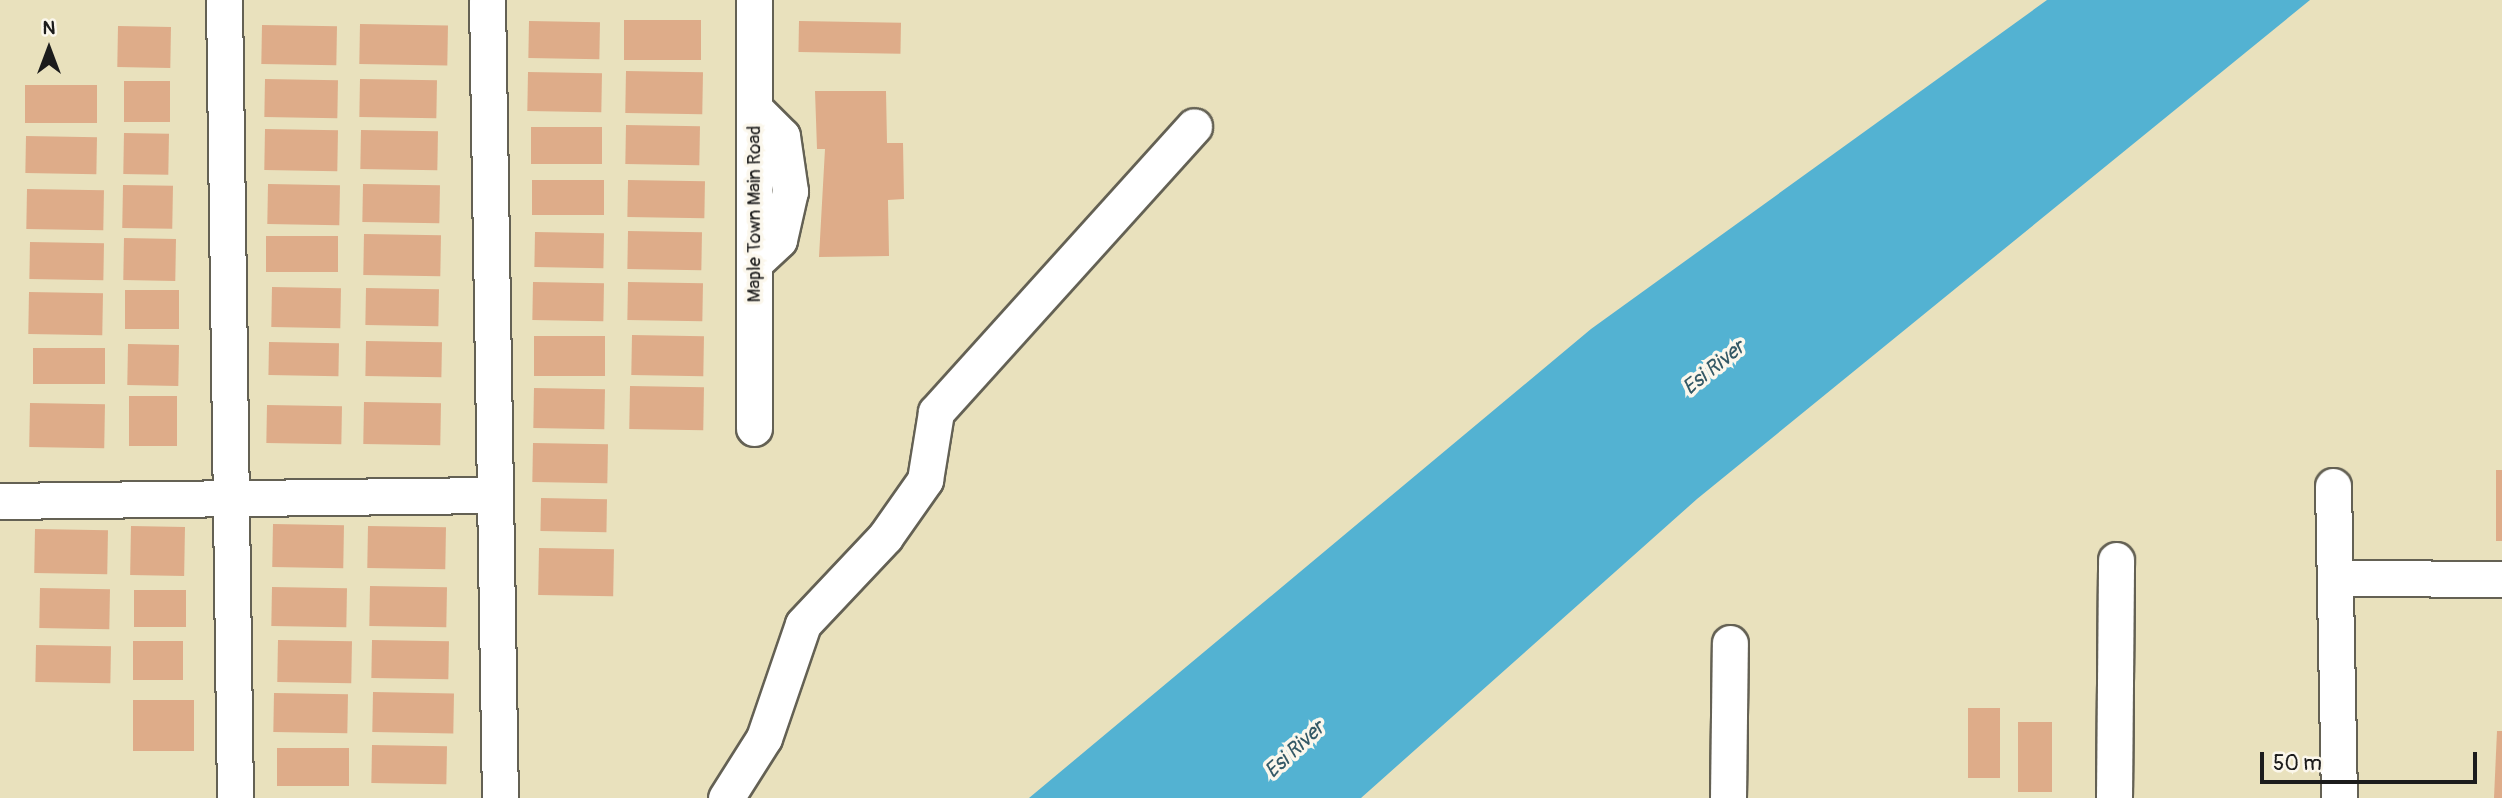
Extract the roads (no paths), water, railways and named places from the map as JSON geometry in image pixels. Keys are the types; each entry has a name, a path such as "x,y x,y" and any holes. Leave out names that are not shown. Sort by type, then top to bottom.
{"street":[{"path":"224,0 235,798"},
{"path":"487,0 500,798"},
{"name":"Maple Town Main Road","path":"754,0 754,428"},
{"path":"726,798 764,738 803,624 885,537 925,480 936,412 1194,125"},
{"path":"2333,486 2339,798"},
{"path":"0,501 495,495"},
{"path":"2114,798 2116,560"},
{"path":"2335,578 2502,579"},
{"path":"1728,798 1730,643"}],"water":[{"name":"Esi River","path":"2047,0 2310,0 1697,499 1361,798 1029,798 1591,329"}]}
